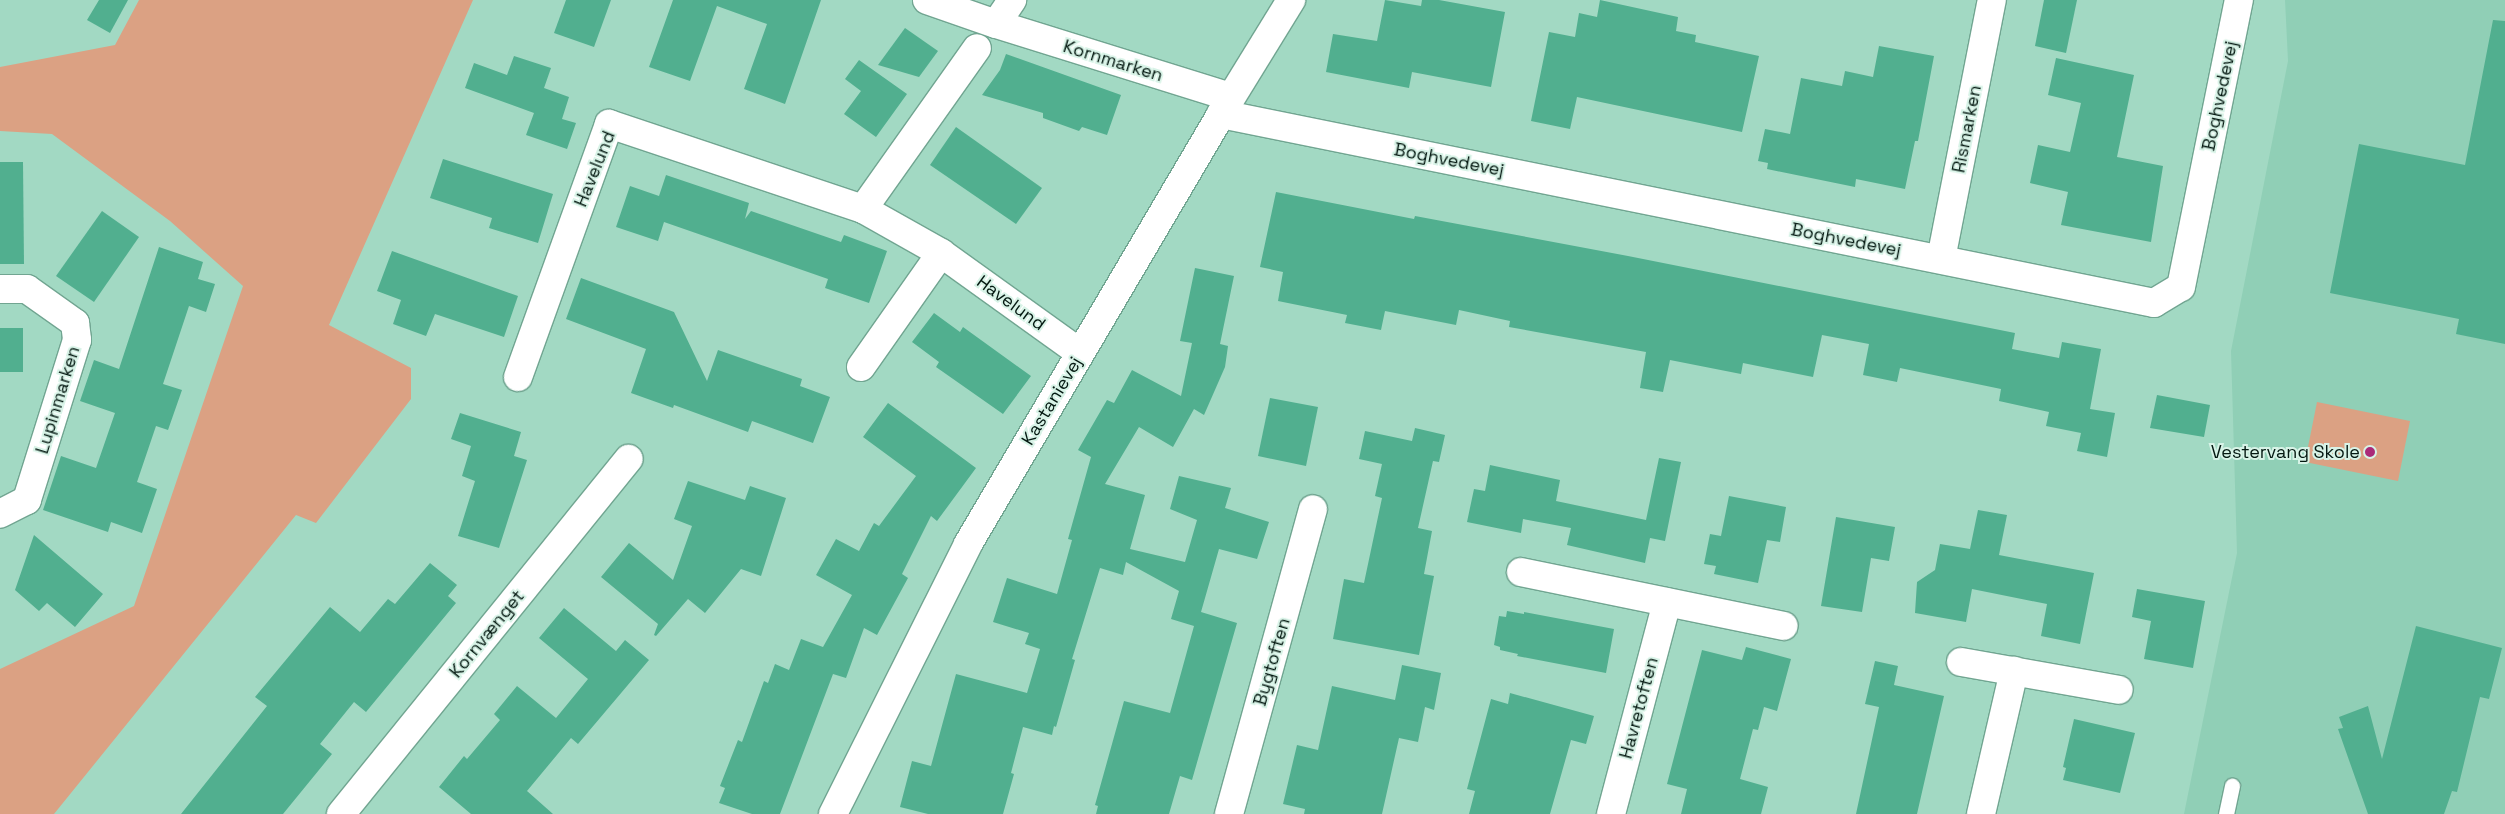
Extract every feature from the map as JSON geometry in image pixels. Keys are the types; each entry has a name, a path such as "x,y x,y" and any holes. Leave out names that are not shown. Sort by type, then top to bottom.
{"street":[{"name":"Kornmarken","path":"927,0 1226,106"},
{"path":"996,24 1012,0"},
{"name":"Kastanievej","path":"833,814 968,544 1226,106 1291,0"},
{"name":"Rismarken","path":"1941,259 1992,0"},
{"name":"Boghvedevej","path":"1226,106 1941,259 2154,302 2181,287 2239,0"},
{"path":"863,209 977,48"},
{"name":"Havelund","path":"518,377 610,124 863,209 941,253 1080,353"},
{"path":"861,367 941,253"},
{"name":"Lupinmarken","path":"0,289 27,289 75,323 77,340 27,500 0,514"},
{"name":"Kornvænget","path":"346,812 628,459"},
{"name":"Bygtoften","path":"1229,814 1313,509"},
{"path":"1522,572 1782,626"},
{"name":"Havretoften","path":"1611,814 1667,602"},
{"path":"1961,662 2118,690"},
{"path":"1981,814 2014,671"}],"lane":[{"path":"2226,814 2232,786"}],"shaded area":[{"path":"139,0 473,0 329,325 411,368 411,399 316,523 296,515 54,814 0,814 0,669 134,606 243,286 170,221 52,134 0,131 0,67 115,45"},
{"name":"Vestervang Skole","path":"2285,0 2505,0 2505,814 2184,814 2237,553 2231,351 2288,61"},
{"path":"2317,402 2410,421 2398,481 2305,462"}],"building":[{"path":"99,0 128,0 110,33 87,20"},
{"path":"566,0 611,0 594,47 554,33"},
{"path":"673,0 821,0 785,104 744,89 767,24 717,6 690,81 649,67"},
{"path":"1385,0 1421,6 1422,0 1439,0 1505,12 1491,87 1412,72 1409,88 1326,72 1333,34 1377,41"},
{"path":"1600,0 1678,17 1676,31 1696,35 1695,42 1759,56 1742,132 1577,97 1570,129 1531,121 1549,32 1575,37 1579,13 1597,17"},
{"path":"2044,0 2077,0 2066,53 2035,46"},
{"path":"2493,20 2505,21 2505,344 2456,334 2459,319 2330,293 2359,144 2465,165"},
{"path":"905,28 938,51 919,77 878,65"},
{"path":"1879,46 1934,56 1918,141 1915,141 1905,189 1856,179 1855,187 1767,169 1768,163 1758,161 1765,129 1790,134 1801,78 1842,86 1845,71 1873,77"},
{"path":"1006,54 1121,95 1107,135 1082,127 1079,131 1043,118 1043,113 982,95 1000,70"},
{"path":"514,56 551,68 544,88 569,97 562,119 576,123 567,149 526,135 534,113 465,88 474,63 507,75"},
{"path":"2056,58 2134,75 2117,157 2163,166 2151,242 2061,225 2068,192 2030,183 2038,145 2070,152 2081,103 2048,95"},
{"path":"859,60 907,94 876,137 844,114 861,91 845,79"},
{"path":"956,127 1042,188 1016,224 930,165"},
{"path":"443,159 553,194 538,243 489,228 492,218 430,198"},
{"path":"0,162 23,162 24,264 0,264"},
{"path":"666,175 749,203 745,219 751,211 841,242 844,235 887,251 869,303 825,288 828,279 664,222 658,241 616,227 630,186 659,196"},
{"path":"1276,192 1414,219 1415,216 1628,256 2015,333 2012,349 2059,358 2062,342 2101,349 2090,409 2115,413 2107,457 2077,451 2081,433 2046,426 2049,412 1999,401 2001,389 1900,368 1897,382 1863,375 1869,344 1822,335 1813,377 1743,363 1741,374 1670,360 1663,392 1640,388 1646,352 1509,327 1510,321 1459,310 1456,325 1385,311 1381,330 1345,323 1347,315 1278,301 1283,272 1260,267"},
{"path":"102,211 139,237 94,302 56,276"},
{"path":"159,247 203,262 198,279 215,284 206,312 189,306 163,384 182,390 168,430 156,426 137,482 157,489 142,533 111,522 108,532 43,510 61,456 96,468 115,413 80,401 94,360 119,369"},
{"path":"392,251 518,296 504,337 435,314 426,336 393,324 401,300 377,291"},
{"path":"1195,268 1234,276 1220,344 1228,346 1225,367 1204,415 1194,409 1173,447 1139,427 1105,484 1145,495 1130,549 1185,562 1197,520 1170,509 1179,476 1231,488 1225,508 1269,522 1257,559 1219,549 1201,612 1237,623 1192,780 1180,776 1169,814 1096,814 1098,806 1095,805 1124,701 1170,713 1194,626 1171,619 1179,591 1126,562 1123,575 1100,568 1072,659 1075,660 1056,727 1054,726 1052,735 1023,727 1011,773 1014,774 1003,814 928,814 900,807 912,761 931,766 956,674 1027,693 1040,649 1025,644 1029,633 993,622 1007,578 1057,594 1072,540 1068,539 1091,457 1078,450 1107,400 1114,403 1132,370 1181,396 1192,343 1180,341"},
{"path":"581,278 674,312 707,381 718,350 802,379 800,386 830,397 813,443 752,421 748,432 674,405 673,408 631,393 646,349 566,319"},
{"path":"934,313 960,332 963,327 1031,376 1003,414 936,367 939,362 912,342"},
{"path":"0,328 23,328 23,372 0,372"},
{"path":"2157,395 2210,405 2204,437 2150,428"},
{"path":"1270,398 1318,407 1306,466 1258,456"},
{"path":"888,403 976,468 937,521 931,516 902,574 908,578 877,635 864,628 846,678 833,674 780,814 752,814 719,803 725,788 720,786 738,740 742,742 764,681 768,683 775,664 789,670 801,639 823,647 852,595 816,575 836,539 859,551 874,523 879,526 916,476 863,437"},
{"path":"460,413 521,432 514,456 527,460 499,548 458,536 475,481 462,476 471,446 451,439"},
{"path":"1415,428 1445,435 1439,462 1433,461 1418,528 1432,531 1424,574 1434,576 1419,655 1333,639 1344,579 1364,583 1382,498 1375,496 1382,464 1359,459 1365,431 1412,441"},
{"path":"1659,458 1681,462 1665,541 1650,538 1645,563 1567,545 1571,528 1523,519 1521,533 1467,522 1474,489 1485,491 1490,465 1560,480 1556,501 1646,520"},
{"path":"688,481 745,500 750,486 786,498 761,576 741,569 705,613 688,599 656,636 654,635 658,624 601,577 629,543 673,580 692,526 674,519"},
{"path":"1729,496 1786,507 1780,542 1767,540 1758,583 1714,574 1716,566 1704,564 1710,534 1721,536"},
{"path":"1978,510 2007,515 1999,555 2094,573 2080,644 2041,636 2047,604 1972,589 1966,622 1915,613 1917,582 1935,570 1940,544 1970,549"},
{"path":"1836,517 1895,527 1889,561 1871,558 1862,612 1821,606"},
{"path":"34,535 103,594 75,627 47,603 39,611 15,590"},
{"path":"430,563 457,585 448,596 456,603 366,712 354,702 320,744 332,754 283,814 181,814 267,706 255,697 330,607 360,632 388,599 395,604"},
{"path":"2137,589 2205,601 2193,668 2144,659 2151,621 2132,617"},
{"path":"564,608 616,651 625,640 649,660 578,744 571,738 527,791 553,814 471,814 439,787 464,756 467,759 500,720 494,714 517,686 556,718 588,679 539,638"},
{"path":"1507,611 1524,614 1524,612 1614,629 1606,673 1517,656 1518,654 1500,650 1500,647 1494,645 1499,616 1506,617"},
{"path":"2416,626 2502,648 2489,699 2480,697 2457,792 2452,791 2444,814 2368,814 2338,729 2343,728 2339,717 2368,706 2382,759"},
{"path":"1746,647 1791,659 1777,711 1764,707 1758,730 1753,729 1740,779 1768,787 1761,814 1681,814 1687,789 1667,784 1702,650 1742,660"},
{"path":"1875,661 1898,666 1894,685 1944,696 1917,814 1856,814 1879,707 1865,704"},
{"path":"1402,665 1441,673 1434,710 1425,707 1418,742 1399,738 1382,814 1304,814 1305,809 1283,804 1297,745 1318,750 1332,686 1395,700"},
{"path":"1510,693 1594,716 1586,744 1571,740 1550,814 1469,814 1475,791 1467,789 1491,699 1508,704"},
{"path":"2074,719 2135,733 2120,793 2063,780 2066,768 2063,767"}],"place":[{"name":"Vestervang Skole","path":"2370,452"}]}
